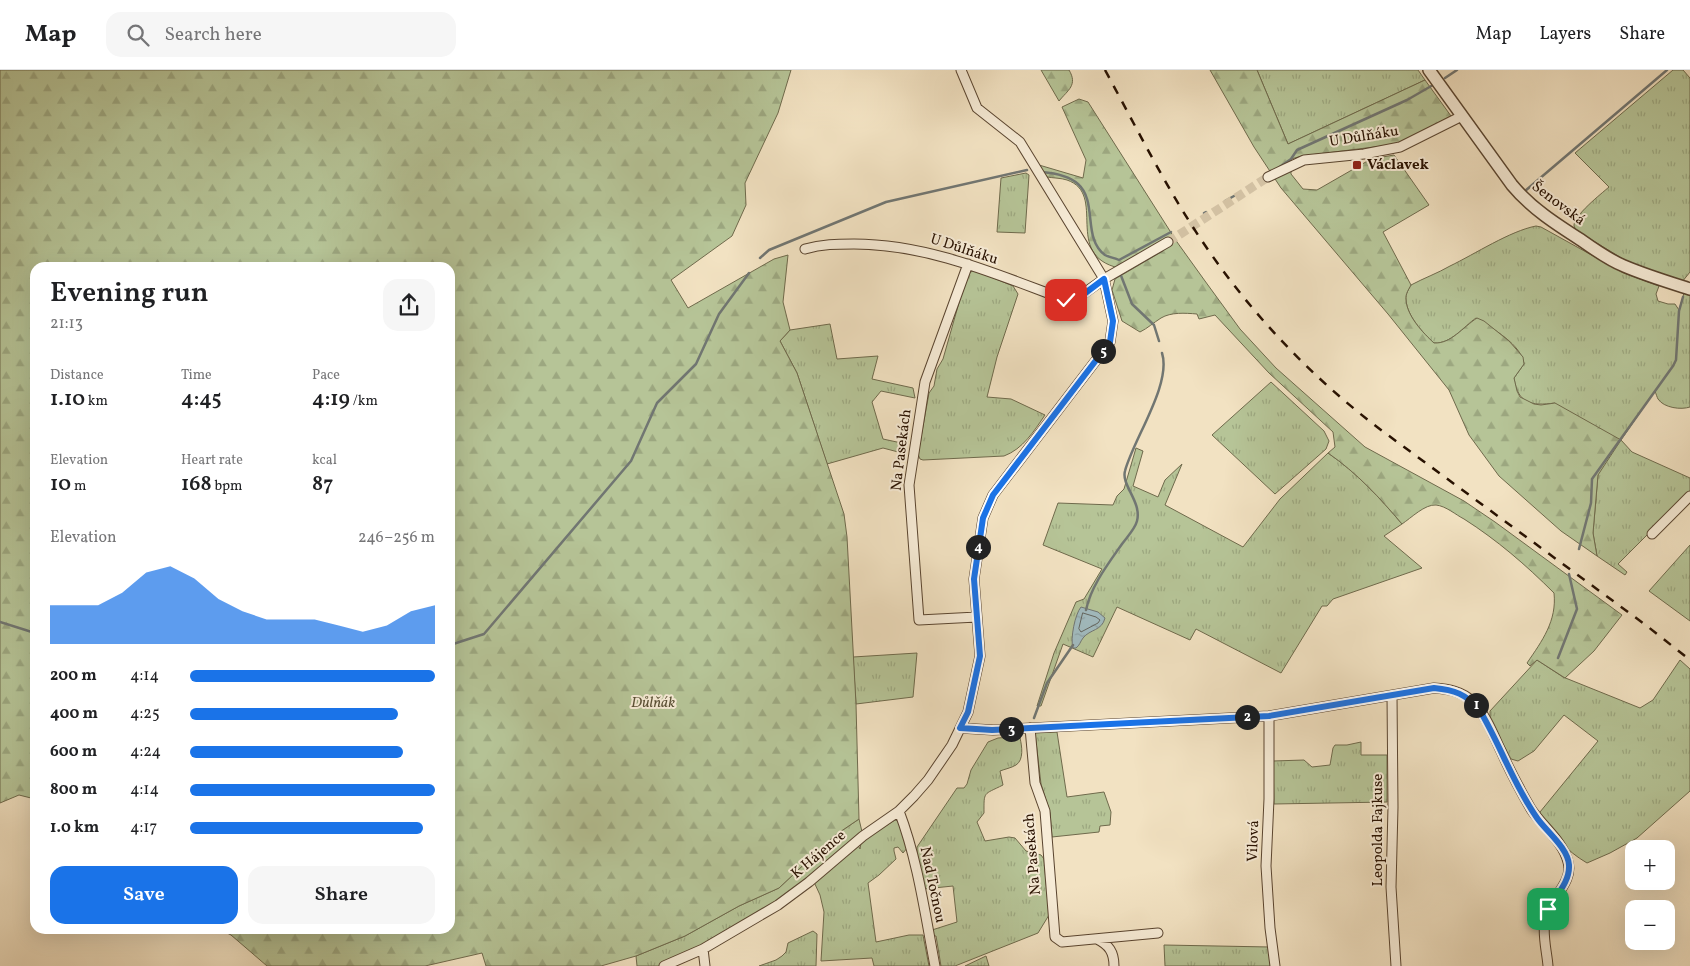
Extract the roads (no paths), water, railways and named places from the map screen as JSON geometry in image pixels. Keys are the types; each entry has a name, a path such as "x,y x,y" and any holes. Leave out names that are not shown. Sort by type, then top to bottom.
{"street":[{"path":"961,70 977,108 1020,142 1104,279 1113,321 1110,342 993,495 983,518 974,579 980,656 968,712 960,728 992,730 1269,716 1434,688 1460,693 1471,700 1479,709 1531,808 1564,852 1569,862 1568,874 1564,884 1548,909 1544,921 1548,966"},
{"name":"Šenovská","path":"1430,70 1512,185 1522,198 1538,212 1598,252 1622,265 1690,289"},
{"name":"U Důlňáku","path":"1268,177 1304,160 1364,154 1400,147 1462,116"},
{"name":"U Důlňáku","path":"805,249 822,244 870,244 922,251 968,264 1066,300 1076,300 1104,279 1168,242"},
{"name":"Na Pasekách","path":"968,264 925,382 909,485 919,620 977,617"},
{"path":"1652,534 1690,496"},
{"name":"Leopolda Fajkuse","path":"1392,695 1393,807 1391,888 1396,966"},
{"name":"Vilová","path":"1269,716 1269,799 1266,866 1270,928 1275,966"},
{"name":"K Hájence","path":"664,966 703,949 778,905 809,882 863,836 899,811 928,780 952,745 960,728"},
{"name":"Na Pasekách","path":"1030,728 1035,783 1045,812 1054,933 1056,937 1062,942 1158,933"},
{"name":"Nad Točnou","path":"899,811 908,834 918,876 935,966"},
{"path":"1114,966 1113,953 1118,940 1123,936"},
{"path":"1096,939 1106,944 1113,953"},
{"path":"703,949 705,966"}],"water":[{"path":"1081,607 1098,612 1105,618 1099,628 1086,635 1076,648 1073,648 1074,627"}],"waterway":[{"path":"1445,78 1457,70"},
{"path":"1525,191 1667,70"},
{"path":"1278,168 1291,159 1297,150 1407,100 1433,85"},
{"path":"760,258 769,250 886,202 1027,170"},
{"path":"1042,172 1070,178 1078,184 1087,200 1094,239 1098,248 1106,256 1119,260 1171,232"},
{"name":"U Důlňáku","path":"1225,201 1234,196"},
{"path":"455,643 484,634 631,461 657,403 696,364 719,314 749,273"},
{"path":"1120,273 1132,304 1154,325 1159,341"},
{"path":"1579,549 1591,503 1592,479 1676,360 1679,311 1683,297"},
{"path":"1086,610 1088,601 1101,576 1133,530 1137,521 1137,507 1126,482 1125,471 1157,396 1164,366 1162,353"},
{"path":"1558,658 1577,609 1569,574"},
{"path":"0,622 30,631"},
{"path":"1034,718 1047,683 1073,645"}],"tunnel":[{"path":"1168,242 1268,177"}],"railway":[{"path":"1105,70 1155,164 1196,232 1248,303 1289,348 1333,391 1381,430 1647,626 1690,660"}],"place":[{"name":"Václavek","path":"1357,165"}],"park label":[{"name":"Důlňák","path":"653,703"}]}
